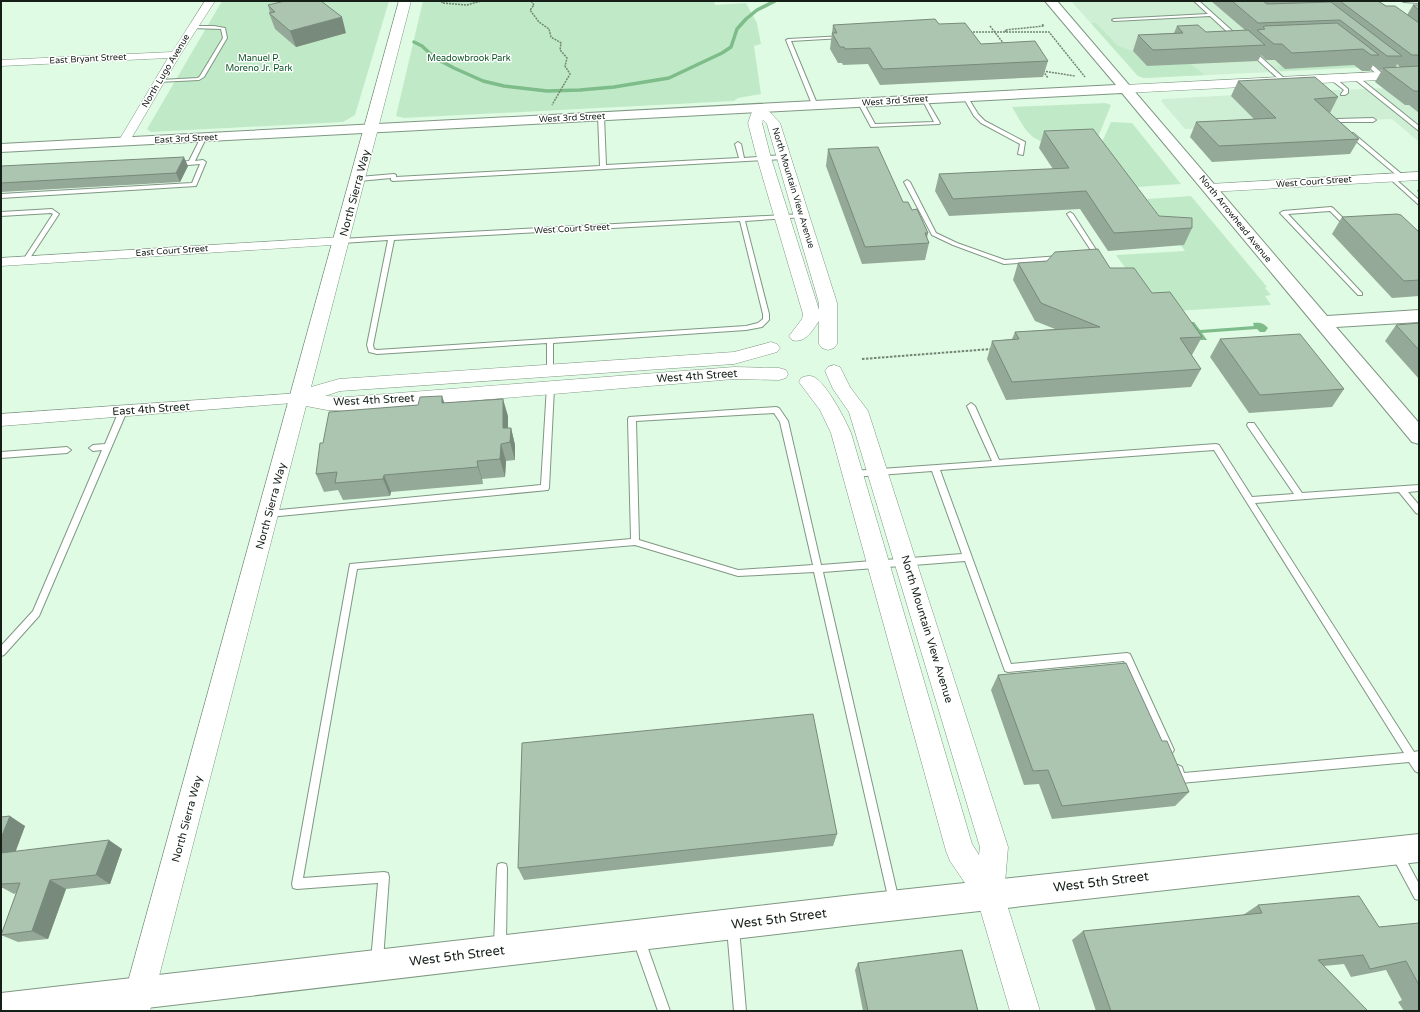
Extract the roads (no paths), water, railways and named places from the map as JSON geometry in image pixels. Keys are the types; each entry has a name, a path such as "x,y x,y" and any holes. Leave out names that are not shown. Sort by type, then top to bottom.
{"main road":[{"name":"North Arrowhead Avenue","path":"1051,1 1419,437"},
{"name":"West 3rd Street","path":"372,129 1125,89"},
{"name":"East 3rd Street","path":"1,148 372,129"},
{"path":"1321,322 1419,316"},
{"name":"West 5th Street","path":"1,1009 138,1002 376,966 499,951 895,905 1407,849"}],"street":[{"name":"North Lugo Avenue","path":"124,142 175,55 210,1"},
{"name":"North Sierra Way","path":"138,1002 359,179 405,1"},
{"name":"East Bryant Street","path":"1,63 175,55"},
{"name":"West 3rd Street","path":"1125,89 1382,76 1403,72 1419,74"},
{"name":"North Mountain View Avenue","path":"798,336 811,320 812,314 764,158 755,123 759,109 773,123 828,303 828,344"},
{"name":"West Court Street","path":"1210,188 1419,176"},
{"name":"East Court Street","path":"1,262 342,241"},
{"path":"798,336 814,338 828,344 838,357 838,364 834,371 823,378 808,382 795,381 779,374 769,364 768,356 771,348 778,342 787,338 798,336"},
{"name":"West 4th Street","path":"300,398 327,403 347,404 734,358 771,348"},
{"name":"North Mountain View Avenue","path":"834,371 842,389 858,411 994,847 990,895"},
{"name":"West 4th Street","path":"550,379 734,373 779,374"},
{"name":"North Mountain View Avenue","path":"808,382 823,397 834,413 841,433 960,851 990,895 1024,1011"},
{"name":"East 4th Street","path":"1,420 300,398"}],"lane":[{"path":"1196,1 1241,41"},
{"path":"1404,1 1419,2"},
{"path":"1114,20 1211,15"},
{"path":"160,81 198,79 202,77 225,38 223,28 214,26 193,27"},
{"path":"815,106 788,40 851,37"},
{"path":"1248,48 1284,80"},
{"path":"1359,57 1382,76"},
{"path":"1355,77 1419,129"},
{"path":"1332,78 1346,90 1343,94"},
{"path":"965,97 976,115 983,122 1023,143 1021,154"},
{"path":"861,103 873,126 937,123 924,99"},
{"path":"601,116 603,167"},
{"path":"1342,126 1337,121 1373,120"},
{"path":"1348,131 1397,177 1419,203"},
{"path":"191,163 203,138"},
{"path":"738,144 742,159"},
{"path":"359,179 783,157"},
{"path":"1,196 194,185 203,162 168,164"},
{"path":"907,182 934,234 1004,262 1066,258"},
{"path":"1357,228 1350,229 1331,209 1283,212 1360,294"},
{"path":"1,214 52,211 56,214 26,260"},
{"path":"1070,214 1096,256 1089,257"},
{"name":"West Court Street","path":"342,241 802,216"},
{"path":"391,238 370,345 371,350 377,352 746,328 760,325 766,320 766,314 742,219"},
{"path":"269,514 545,488 550,379 550,341"},
{"path":"971,406 997,464"},
{"path":"635,542 632,419 776,410 784,421 895,905"},
{"path":"1,652 36,612 123,411"},
{"path":"1252,425 1300,496"},
{"path":"93,448 108,447"},
{"path":"853,474 1216,447 1415,756 1419,768"},
{"path":"1,455 67,450"},
{"path":"935,468 1008,668 1127,658 1181,778 1415,756"},
{"path":"1250,500 1419,488"},
{"path":"1401,489 1419,511"},
{"path":"376,966 384,877 297,884 353,566 635,542 738,573 968,557"},
{"path":"1407,849 1419,894"},
{"path":"499,951 502,868"},
{"path":"733,924 740,1011"},
{"path":"637,935 664,1011"}],"waterway":[{"path":"414,42 422,46 435,58 454,68 483,81 504,86 547,91 614,87 669,78 722,53 731,47 737,29 746,19 757,10 775,1"}],"park label":[{"name":"Meadowbrook Park","path":"469,58"},
{"name":"Manuel P. Moreno Jr. Park","path":"259,64"}]}
